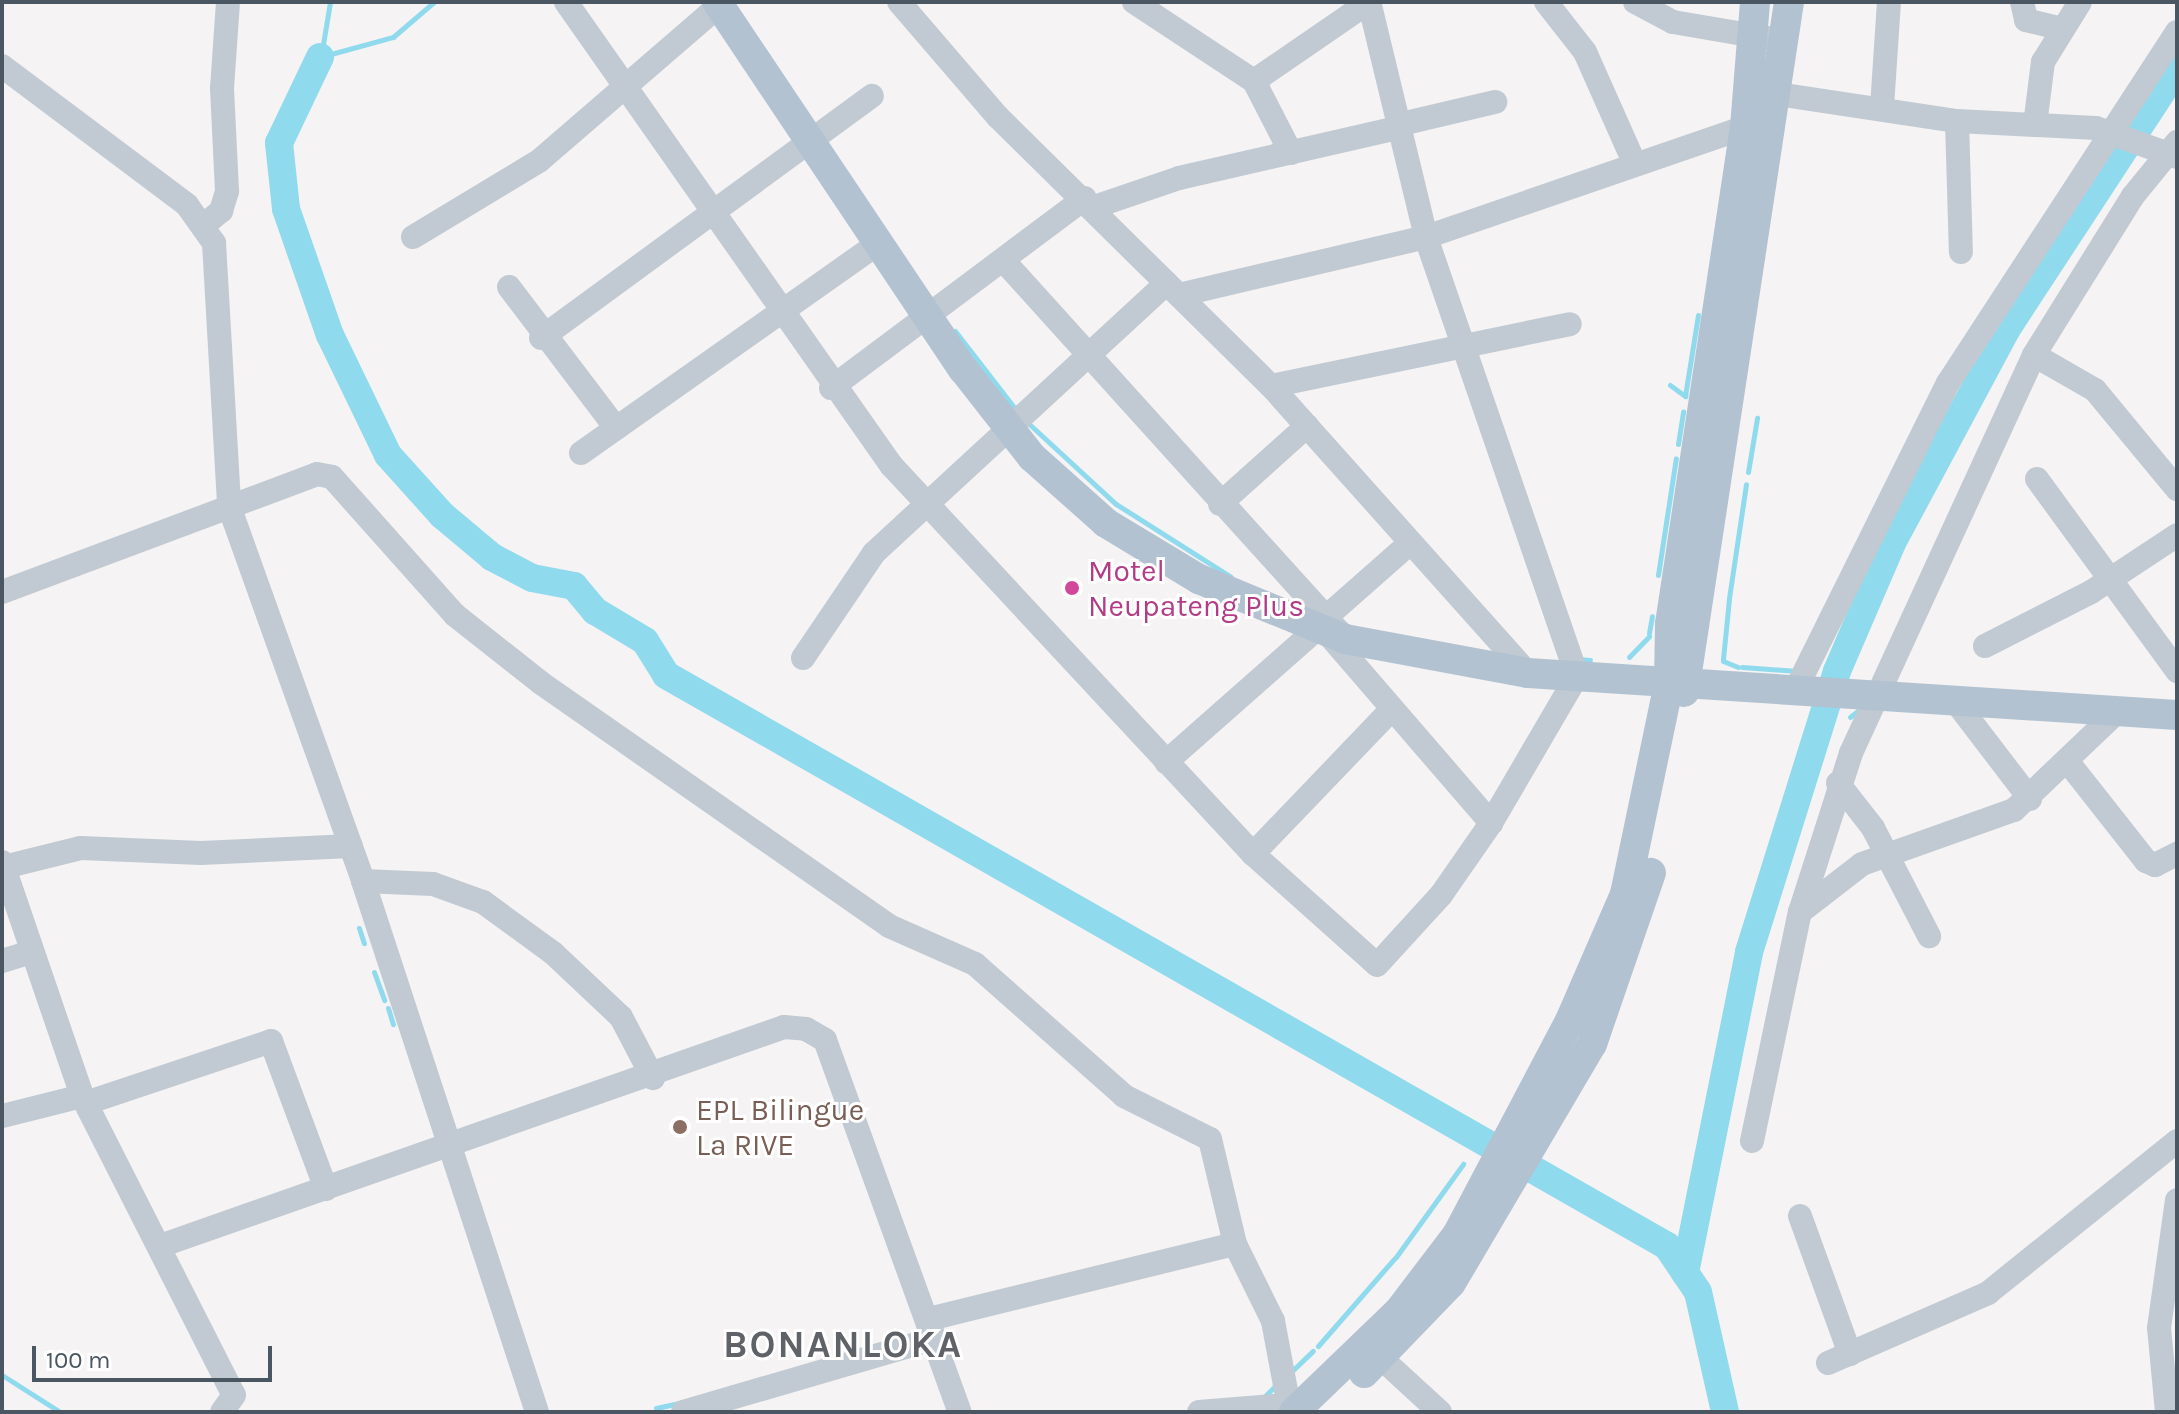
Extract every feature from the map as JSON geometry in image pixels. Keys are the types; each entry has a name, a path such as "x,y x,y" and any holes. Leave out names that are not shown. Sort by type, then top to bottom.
{"main road":[{"path":"1677,684 1670,624 1745,127 1755,2"},
{"path":"1322,1412 1381,1358 1451,1283 1539,1102 1625,894 1677,684 1778,94 1789,2"},
{"path":"720,3 815,141 927,315 1007,424 1053,478 1106,523 1199,579 1329,630 1528,673 1959,706 2177,715"},
{"path":"1290,1410 1433,1272 1490,1198"}],"street":[{"path":"205,224 221,211 227,191 222,88 228,2"},
{"path":"566,2 629,85 831,388 925,501 1253,854 1377,965 1441,895 1491,823 1577,676 1461,350 1426,237 1369,2 1254,81"},
{"path":"899,2 998,117 1090,203 1271,386 1528,673"},
{"path":"1134,2 1254,81 1291,153"},
{"path":"1546,2 1585,52 1634,162"},
{"path":"1635,2 1673,22 1784,41"},
{"path":"1882,107 1889,2"},
{"path":"2022,2 2026,20 2063,29"},
{"path":"2035,125 2043,62 2080,2"},
{"path":"413,237 508,184 629,85 720,3"},
{"path":"1801,694 1948,383 2118,134 2177,32"},
{"path":"2,66 205,224 214,243 225,338 229,506 363,881 537,1412"},
{"path":"1752,1141 1800,912 1838,783 1871,699 1962,500 2034,355 2169,151 2118,134 1957,121 1882,107 1778,94"},
{"path":"541,338 717,216 872,96"},
{"path":"831,388 1003,260 1090,203 1179,178 1495,102"},
{"path":"1957,121 1961,252"},
{"path":"803,658 862,567 925,501 1082,354 1173,289 1426,237 1634,162 1745,127"},
{"path":"581,453 880,242"},
{"path":"1003,260 1082,354 1220,504 1491,823"},
{"path":"509,287 541,338 616,428"},
{"path":"1271,386 1461,350 1570,324"},
{"path":"2034,355 2095,390 2177,489"},
{"path":"1220,504 1307,426"},
{"path":"2,592 317,474 332,477 455,615 541,683 889,926 975,964 1124,1096 1210,1139 1235,1244 1273,1321 1290,1410 1199,1412"},
{"path":"2037,479 2114,577 2177,671"},
{"path":"1985,646 2114,577 2177,535"},
{"path":"1166,762 1329,630 1410,543"},
{"path":"1959,706 2030,799"},
{"path":"1253,854 1392,709"},
{"path":"1800,912 1887,854 1972,831 2030,799 2116,713"},
{"path":"2068,762 2146,861 2155,865 2177,854"},
{"path":"1838,783 1887,854 1929,936"},
{"path":"222,1412 234,1395 84,1100 29,953 3,865 81,848 201,853 351,846"},
{"path":"363,881 446,886 483,902 553,953 621,1017 653,1078"},
{"path":"2,961 29,953"},
{"path":"160,1246 653,1078 784,1027 825,1040 933,1329 960,1412"},
{"path":"2,1116 84,1100 271,1041 326,1189"},
{"path":"1800,1216 1839,1358 1998,1286 2177,1141"},
{"path":"2167,1412 2159,1328 2177,1200"},
{"path":"683,1412 933,1329 1235,1244"},
{"path":"1381,1358 1440,1412"}],"waterway":[{"path":"321,56 330,2"},
{"path":"320,57 393,37 434,2"},
{"path":"320,57 279,143 286,209 330,335 388,455 442,515 492,557 532,578 574,586 595,611 645,641 666,675 1667,1246 1698,1292 1725,1412"},
{"path":"1685,1273 1749,952 1837,671 1892,543 2006,330 2177,69"},
{"path":"1670,385 1685,396 1698,315"},
{"path":"955,331 1016,410"},
{"path":"1678,444 1683,411"},
{"path":"1748,472 1757,418"},
{"path":"1027,422 1116,504 1231,577"},
{"path":"1658,575 1676,458"},
{"path":"1729,598 1746,484"},
{"path":"1723,659 1729,599"},
{"path":"1649,633 1652,616"},
{"path":"1629,657 1649,636"},
{"path":"1578,659 1590,660"},
{"path":"1723,661 1738,667"},
{"path":"1742,667 1797,671"},
{"path":"1850,717 1860,709"},
{"path":"359,928 364,943"},
{"path":"374,972 384,1000"},
{"path":"388,1008 393,1024"},
{"path":"1396,1257 1463,1164"},
{"path":"1318,1346 1394,1259"},
{"path":"1292,1371 1313,1351"},
{"path":"2,1375 60,1412"},
{"path":"1263,1398 1278,1383"},
{"path":"656,1408 679,1403"}],"place":[{"name":"Motel Neupateng Plus","path":"1072,588"},
{"name":"EPL Bilingue La RIVE","path":"680,1127"}],"district":[{"name":"BONANLOKA","path":"843,1345"}]}
